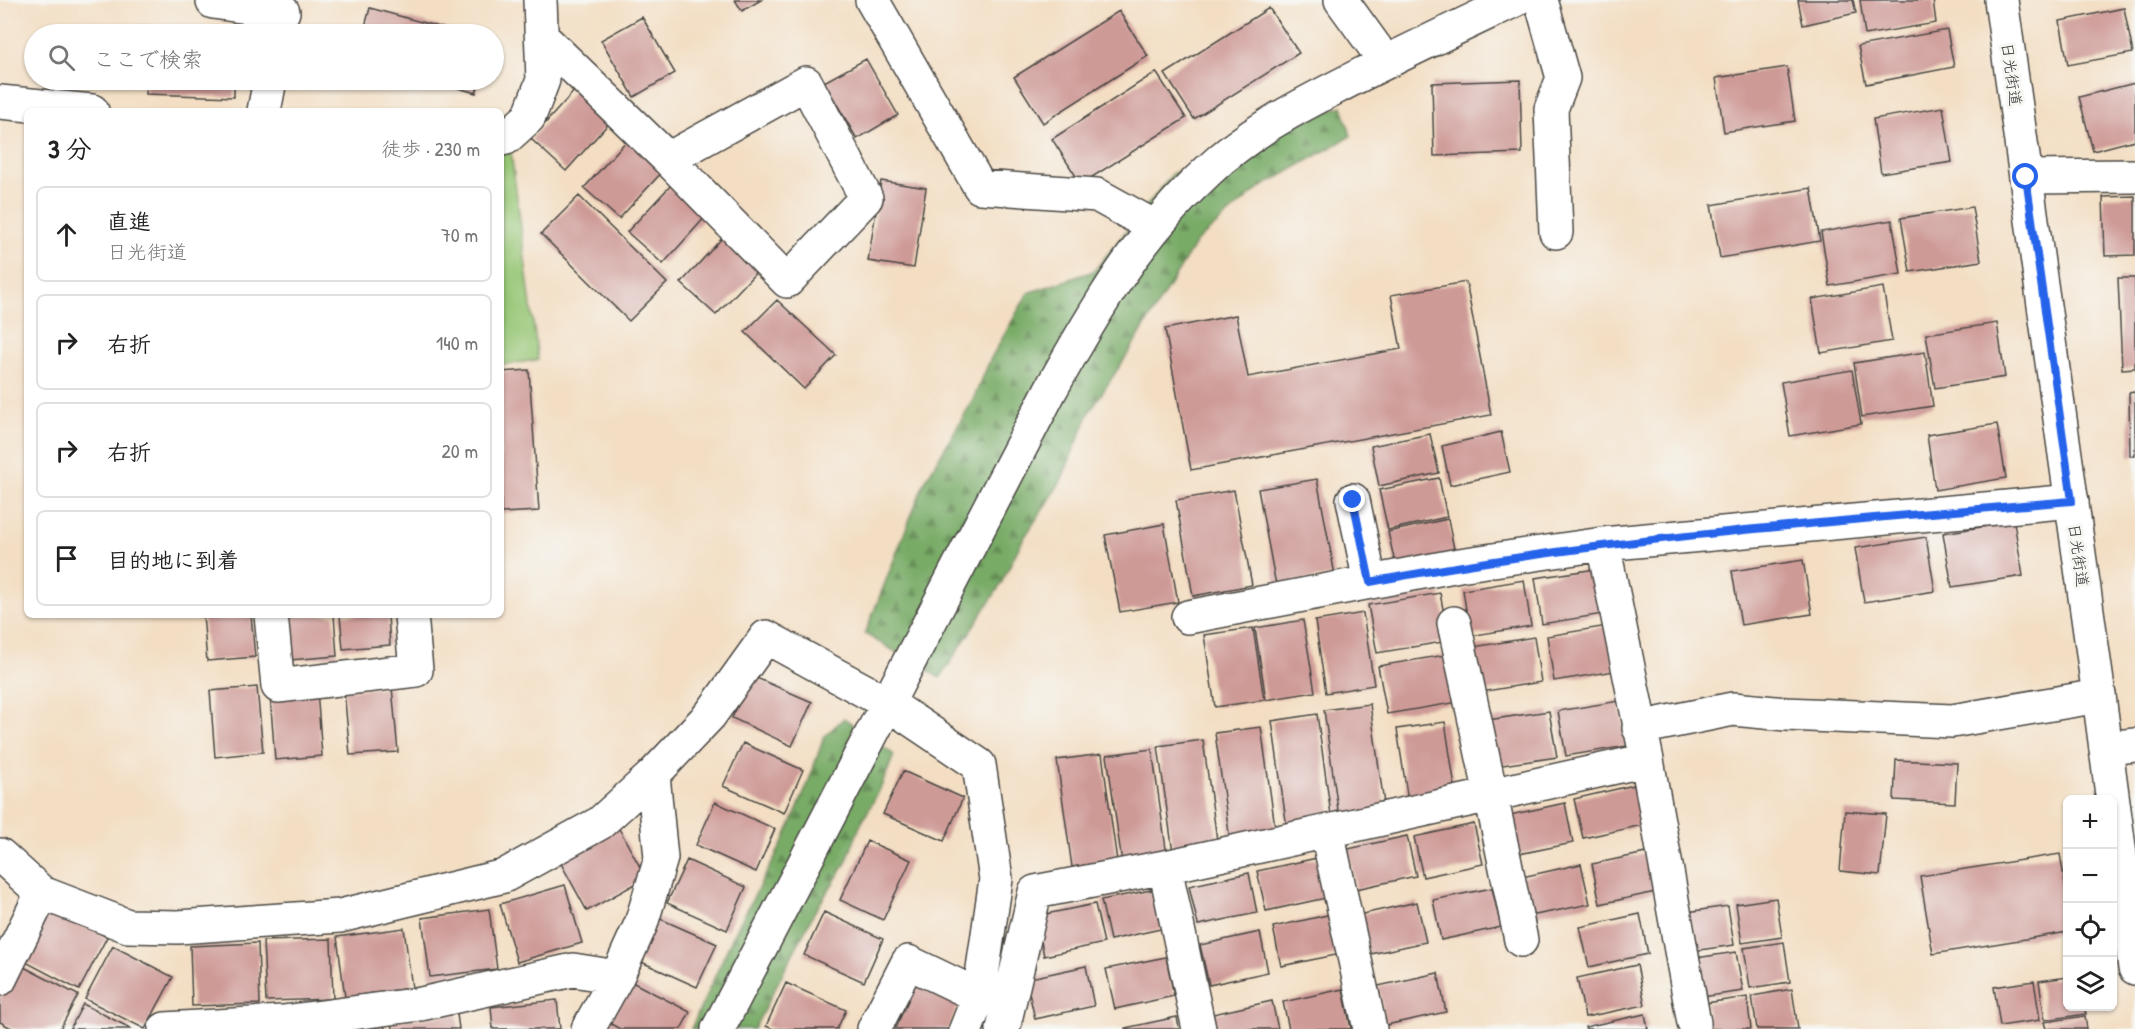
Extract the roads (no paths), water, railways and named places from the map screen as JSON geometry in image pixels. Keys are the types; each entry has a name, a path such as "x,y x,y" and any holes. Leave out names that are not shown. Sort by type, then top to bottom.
{"street":[{"path":"213,0 213,2 283,16"},
{"path":"504,138 529,117 543,80 540,0"},
{"path":"872,0 980,187 1097,195 1155,227"},
{"path":"1341,0 1385,61"},
{"path":"718,1029 1050,391 1096,308 1128,261 1155,227 1209,169 1273,120 1385,61 1515,0"},
{"path":"1541,0 1563,78 1551,109 1556,232"},
{"name":"日光街道","path":"2001,0 2099,696 2120,746 2135,968"},
{"path":"542,37 668,159 787,281 866,198 806,83 668,159"},
{"path":"265,108 268,90"},
{"path":"0,102 61,108"},
{"path":"2026,177 2135,176"},
{"path":"1353,500 1370,582"},
{"path":"1188,617 1459,565 1603,544 2072,501"},
{"path":"1603,544 1647,760 1694,1023"},
{"path":"271,618 278,686 416,670 411,618"},
{"path":"1454,623 1521,940"},
{"path":"0,855 42,893 128,926 178,927 340,916 504,876 600,823 653,775 710,715 766,637 887,703 979,765 996,879 979,996 966,1029"},
{"path":"1639,728 1733,709 1786,714 1952,721 2099,696"},
{"path":"1003,1029 1035,892 1165,867 1647,760"},
{"path":"588,1029 617,977 641,924 661,858 653,775"},
{"path":"1327,832 1370,1029"},
{"path":"1165,867 1199,1029"},
{"path":"0,979 42,893"},
{"path":"874,1029 908,962 979,996"},
{"path":"165,1029 283,1022 421,1004 573,970 617,977"}]}
